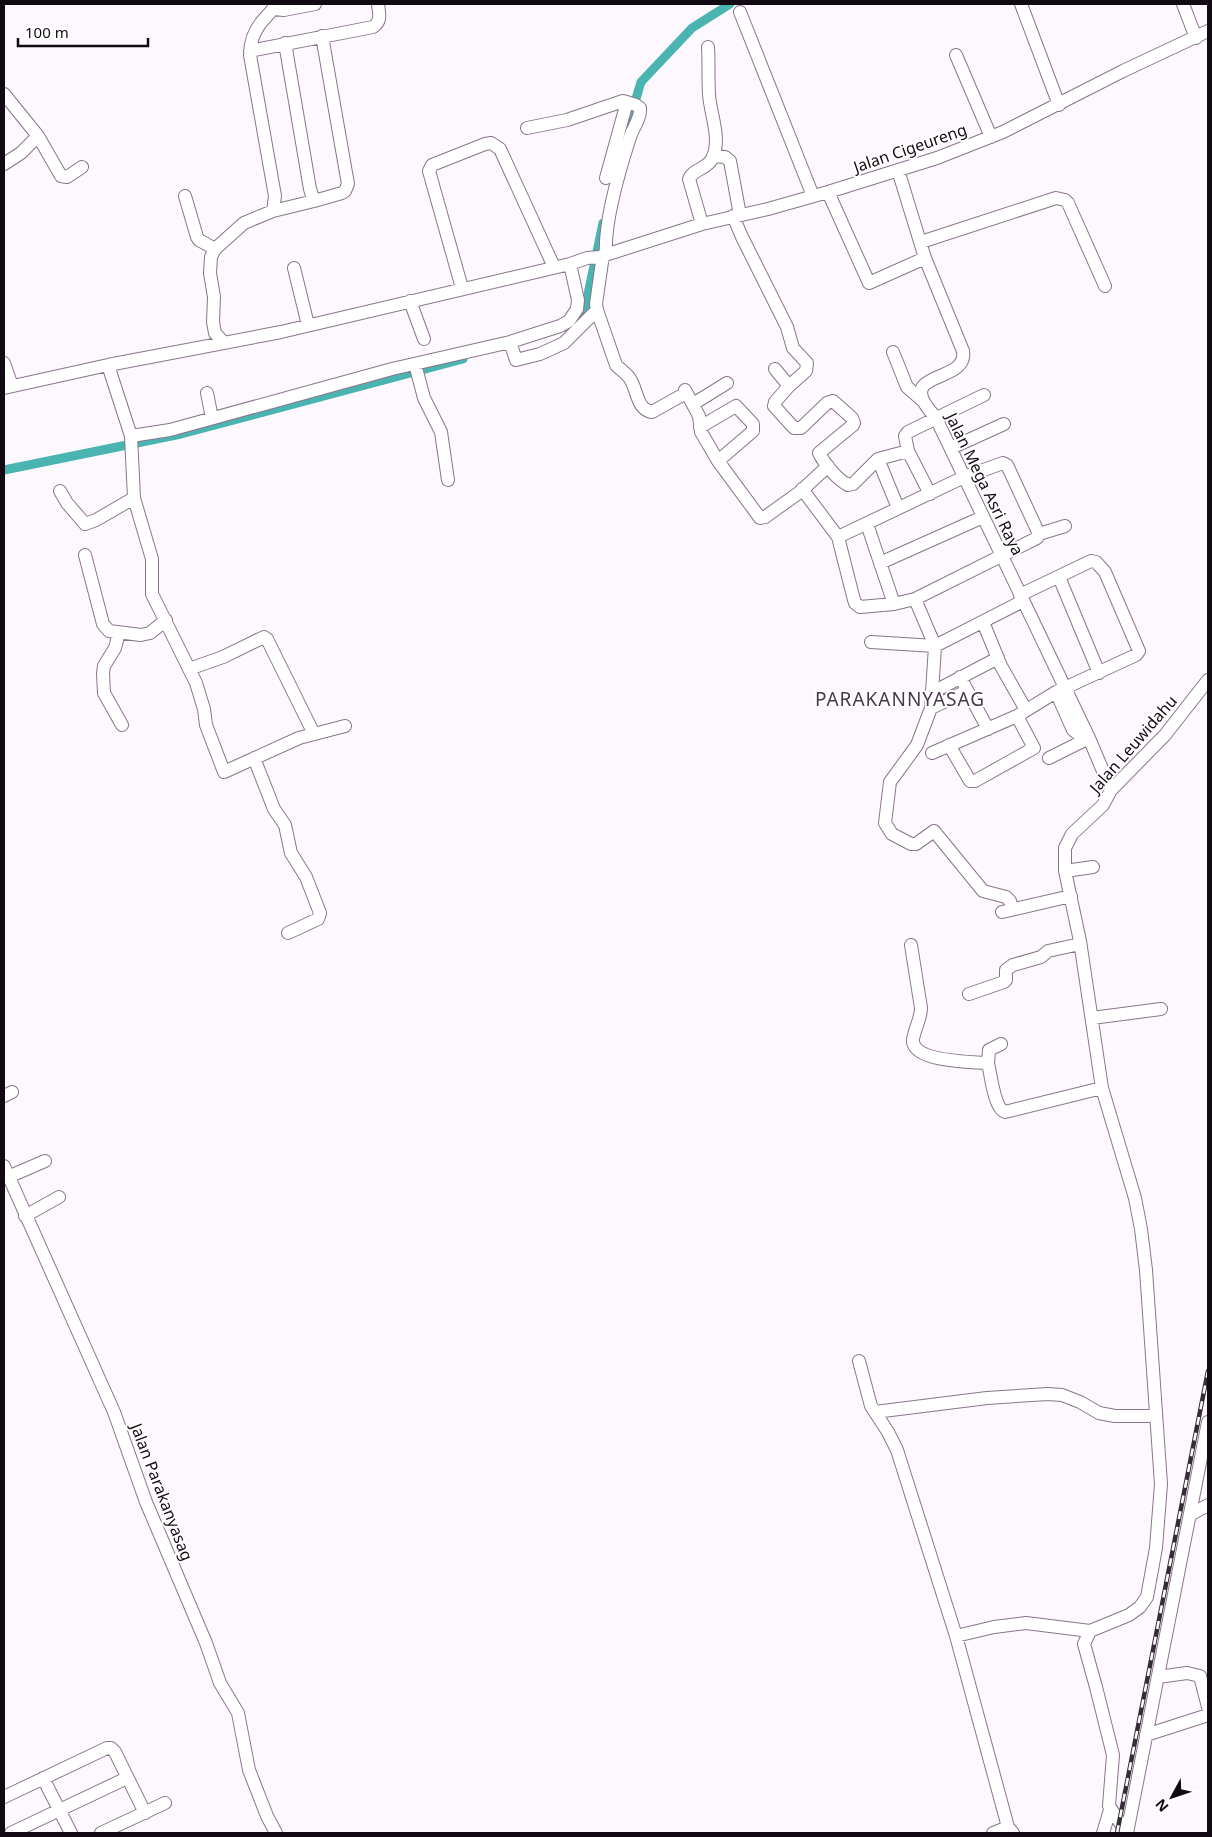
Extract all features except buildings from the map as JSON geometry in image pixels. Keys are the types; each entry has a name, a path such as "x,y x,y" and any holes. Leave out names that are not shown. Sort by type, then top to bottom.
{"street":[{"path":"274,211 275,196 250,44 260,23 275,6 284,10 315,4"},
{"path":"250,51 376,25 380,19 378,4"},
{"path":"1183,4 1196,38"},
{"path":"1023,5 1059,105"},
{"path":"740,12 813,196"},
{"name":"Jalan Cigeureng","path":"8,387 308,325 570,264 702,224 768,209 828,192 937,158 991,137 1059,105 1122,70 1208,31"},
{"path":"224,343 215,333 213,322 214,297 210,273 211,257 215,249 244,223 274,211 342,193 348,184 322,36"},
{"path":"285,43 310,189 314,201"},
{"path":"702,224 689,179 694,173 707,166 713,156 715,145 714,123 709,96 708,47"},
{"path":"956,55 991,137"},
{"path":"4,94 38,136 61,176 67,177 82,168"},
{"path":"528,128 567,120 618,102 640,108 620,173 607,235 599,256 597,310 616,365 622,372 628,375 641,407 646,411 652,412 688,396 727,383"},
{"path":"606,178 631,104"},
{"path":"4,164 22,153 38,136"},
{"path":"462,288 429,171 432,165 485,144 490,143 500,149 554,267"},
{"path":"713,156 725,157 730,161 736,216 742,237 787,327 793,348 807,363 806,371 789,386 775,402 774,406 794,428 801,428 827,403 833,401 853,421 853,425 820,451 820,455 842,482 850,485 878,459 908,451"},
{"path":"898,170 925,258 964,358 957,368 934,378 926,384 922,392 923,401"},
{"path":"828,192 868,283 925,258"},
{"path":"185,196 197,238 215,249"},
{"path":"921,242 1061,198 1068,203 1104,286"},
{"path":"131,441 212,418 511,347 560,326 569,321 574,315 578,300 570,264"},
{"path":"294,268 308,325"},
{"path":"410,302 424,340"},
{"path":"511,347 517,360 564,343 597,310"},
{"name":"Jalan Mega Asri Raya","path":"893,352 907,387 923,401 936,418 951,448 1022,598 1060,690 1088,735 1111,790"},
{"path":"4,363 8,387"},
{"path":"108,365 131,441 134,498 152,559 152,594 166,620 201,698 206,725 224,772 280,746 345,726"},
{"path":"775,369 789,386"},
{"path":"416,370 424,398 441,432 448,480"},
{"path":"207,393 212,418"},
{"path":"930,494 908,451 904,438 906,434 984,395"},
{"path":"688,396 699,416 701,432 718,461 760,518 765,517 802,489 828,466"},
{"path":"700,427 736,406 753,424 754,431 718,461"},
{"path":"951,448 1004,424"},
{"path":"878,459 898,508"},
{"path":"838,537 964,477 1003,463 1007,465 1039,534"},
{"path":"802,489 838,537 855,603 866,607 894,604 915,599 1037,538 1039,534 1065,526"},
{"path":"60,490 67,503 85,524 96,520 134,498"},
{"path":"880,563 983,517"},
{"path":"866,524 894,604"},
{"path":"84,555 103,624 109,631 145,635 166,620"},
{"path":"871,642 935,646 983,622 1058,577 1091,561 1096,562 1105,572 1139,648 1136,655 1060,690 1022,713 932,753"},
{"path":"1058,577 1100,673"},
{"path":"915,599 935,646 931,708 917,745 890,782 885,823 892,834 911,844 916,844 934,831 982,891 1006,897 1010,901 1007,911 1071,896"},
{"path":"950,745 970,781 975,781 1034,748 1022,713 983,622"},
{"path":"119,633 115,648 104,666 103,673 104,693 122,725"},
{"path":"189,669 223,657 264,637 267,639 314,734"},
{"path":"933,692 998,658"},
{"path":"960,677 988,729"},
{"name":"Jalan Leuwidahu","path":"1090,1631 1129,1615 1140,1607 1147,1597 1156,1548 1161,1484 1146,1270 1141,1229 1135,1198 1102,1088 1080,944 1065,871 1065,848 1072,834 1103,804 1111,790 1165,735 1208,680"},
{"path":"931,708 967,691"},
{"path":"1049,758 1088,735"},
{"path":"254,758 274,809 285,825 292,856 306,877 320,913 318,919 288,933"},
{"path":"1065,871 1093,868"},
{"path":"969,994 1004,982 1006,980 1006,970 1013,965 1041,957 1054,949 1080,944"},
{"path":"911,945 921,1016 913,1040 915,1046 927,1055 940,1059 988,1062"},
{"path":"1092,1018 1161,1009"},
{"path":"1001,1044 989,1050 988,1062 998,1107 1005,1112 1102,1088"},
{"path":"6,1172 45,1161"},
{"name":"Jalan Parakanyasag","path":"6,1172 114,1412 143,1495 206,1643 220,1683 238,1713 249,1770 266,1816 276,1833"},
{"path":"25,1216 59,1197"},
{"path":"859,1361 867,1396 897,1450 956,1636 1011,1830 993,1833"},
{"path":"875,1412 988,1398 1048,1394 1062,1395 1099,1412 1115,1416 1156,1416"},
{"path":"1127,1833 1208,1422"},
{"path":"1190,1515 1208,1506"},
{"path":"956,1636 994,1627 1026,1624 1090,1631 1084,1644 1113,1755 1110,1810 1103,1833"},
{"path":"1158,1677 1187,1673 1200,1676 1208,1707"},
{"path":"1146,1735 1208,1715"},
{"path":"4,1797 107,1748 115,1752 145,1813"},
{"path":"43,1778 71,1833"},
{"path":"11,1833 127,1778"},
{"path":"102,1833 125,1828 145,1813 164,1804"},
{"path":"1110,1810 1120,1821 1127,1833"}],"waterway":[{"path":"625,135 641,82 692,28 730,4"},
{"path":"565,327 583,318 603,223"},
{"path":"4,470 181,434 463,359"}],"railway":[{"path":"1117,1833 1208,1371"}],"district":[{"name":"PARAKANNYASAG","path":"900,699"}]}
